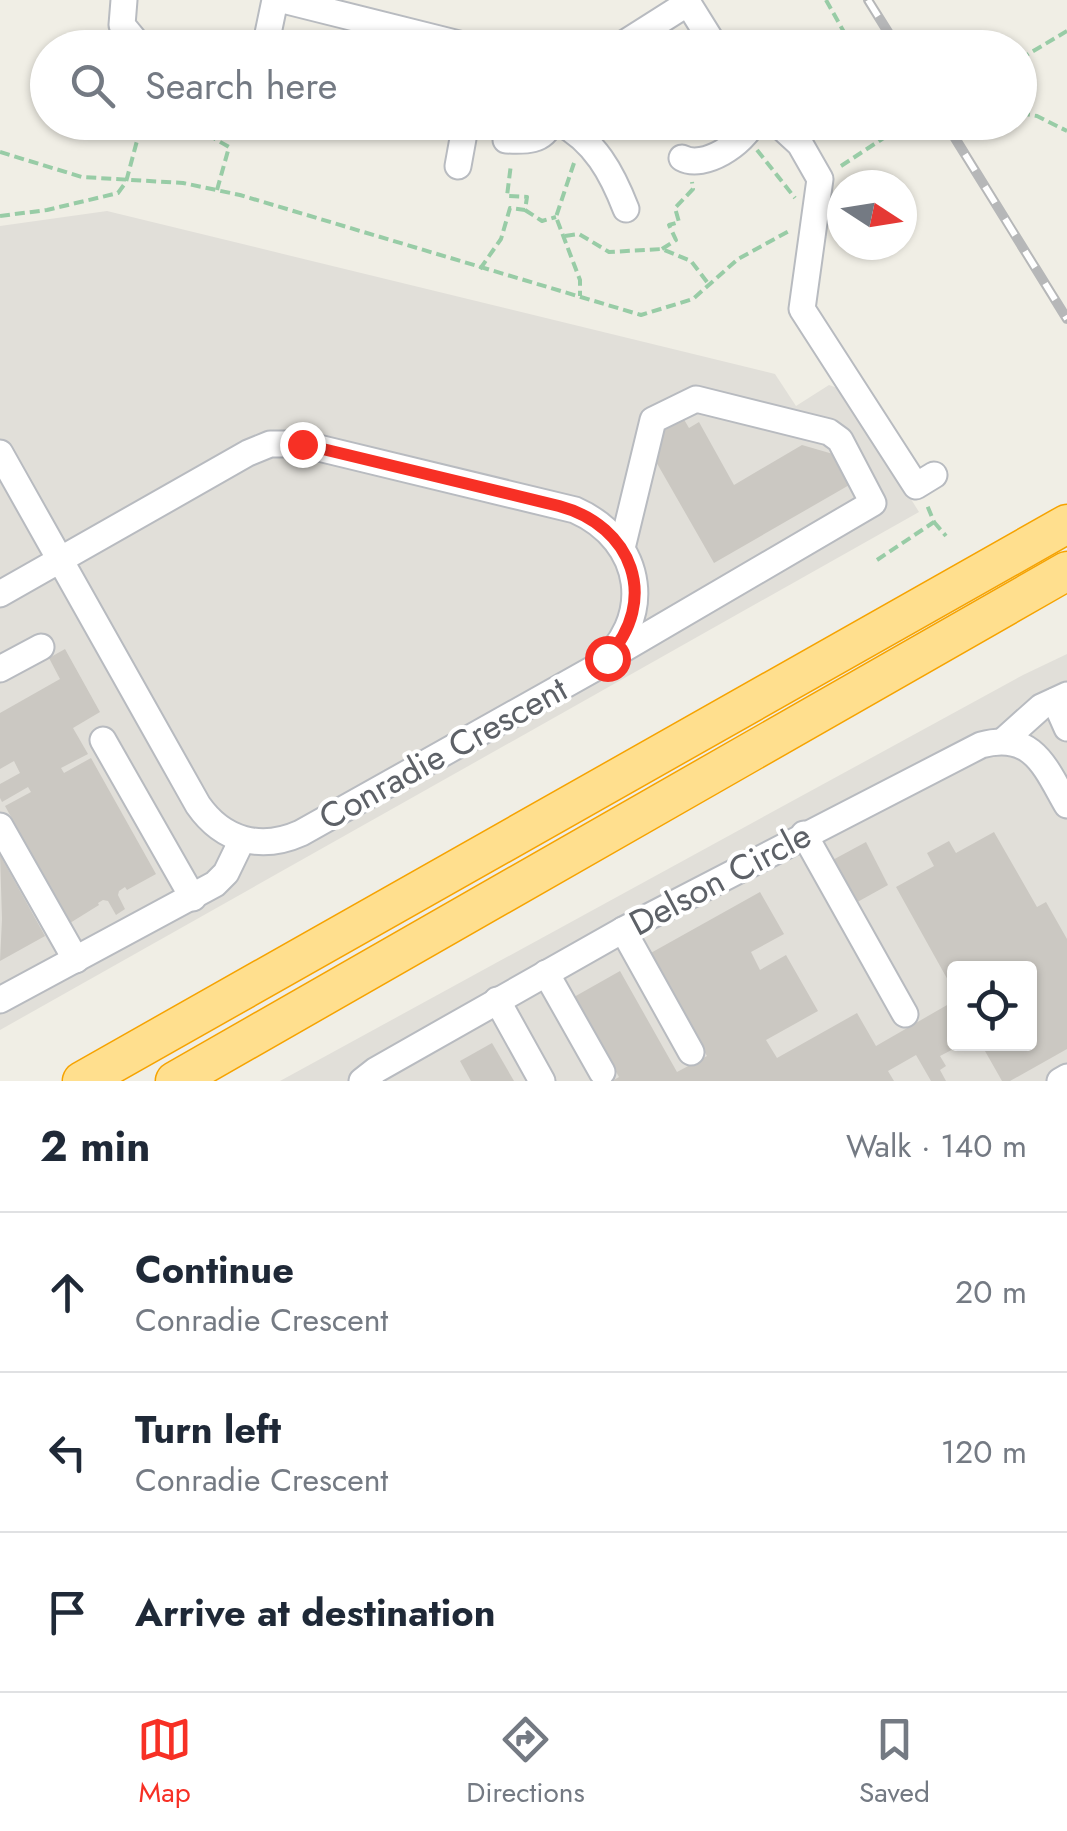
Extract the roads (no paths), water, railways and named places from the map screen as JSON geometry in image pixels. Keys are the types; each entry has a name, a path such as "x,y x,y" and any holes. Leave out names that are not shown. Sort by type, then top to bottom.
{"highway":[{"path":"82,1081 1067,524"},
{"path":"175,1081 1067,572"}],"street":[{"path":"124,0 122,26 126,30"},
{"path":"269,30 275,0"},
{"path":"283,0 331,6 391,30"},
{"path":"644,30 687,1 705,30"},
{"path":"458,166 463,140"},
{"path":"584,140 608,167 626,209"},
{"path":"686,160 702,162 733,140"},
{"path":"796,140 820,179 802,309 925,481"},
{"path":"607,658 872,503 840,440 829,432 696,399 653,420 622,548"},
{"path":"0,594 248,453 282,442 575,510 604,527 622,548"},
{"path":"0,453 198,805 217,826 242,840 226,873 193,898 0,1000"},
{"name":"Conradie Crescent","path":"242,840 272,843 301,833 607,658 625,634 634,605 633,576 622,548"},
{"path":"0,670 41,646"},
{"path":"1067,728 1061,698 1028,716 1003,741 1037,756 1067,805"},
{"path":"103,740 193,898"},
{"name":"Delson Circle","path":"362,1081 623,930 804,834 981,746 1003,741"},
{"path":"0,826 76,960"},
{"path":"804,834 904,1014"},
{"path":"623,930 691,1052"},
{"path":"546,974 602,1072"},
{"path":"497,1000 542,1081"},
{"path":"1060,1081 1067,1077"}],"railway":[{"path":"868,0 887,30"},
{"path":"956,140 1067,319"}]}
